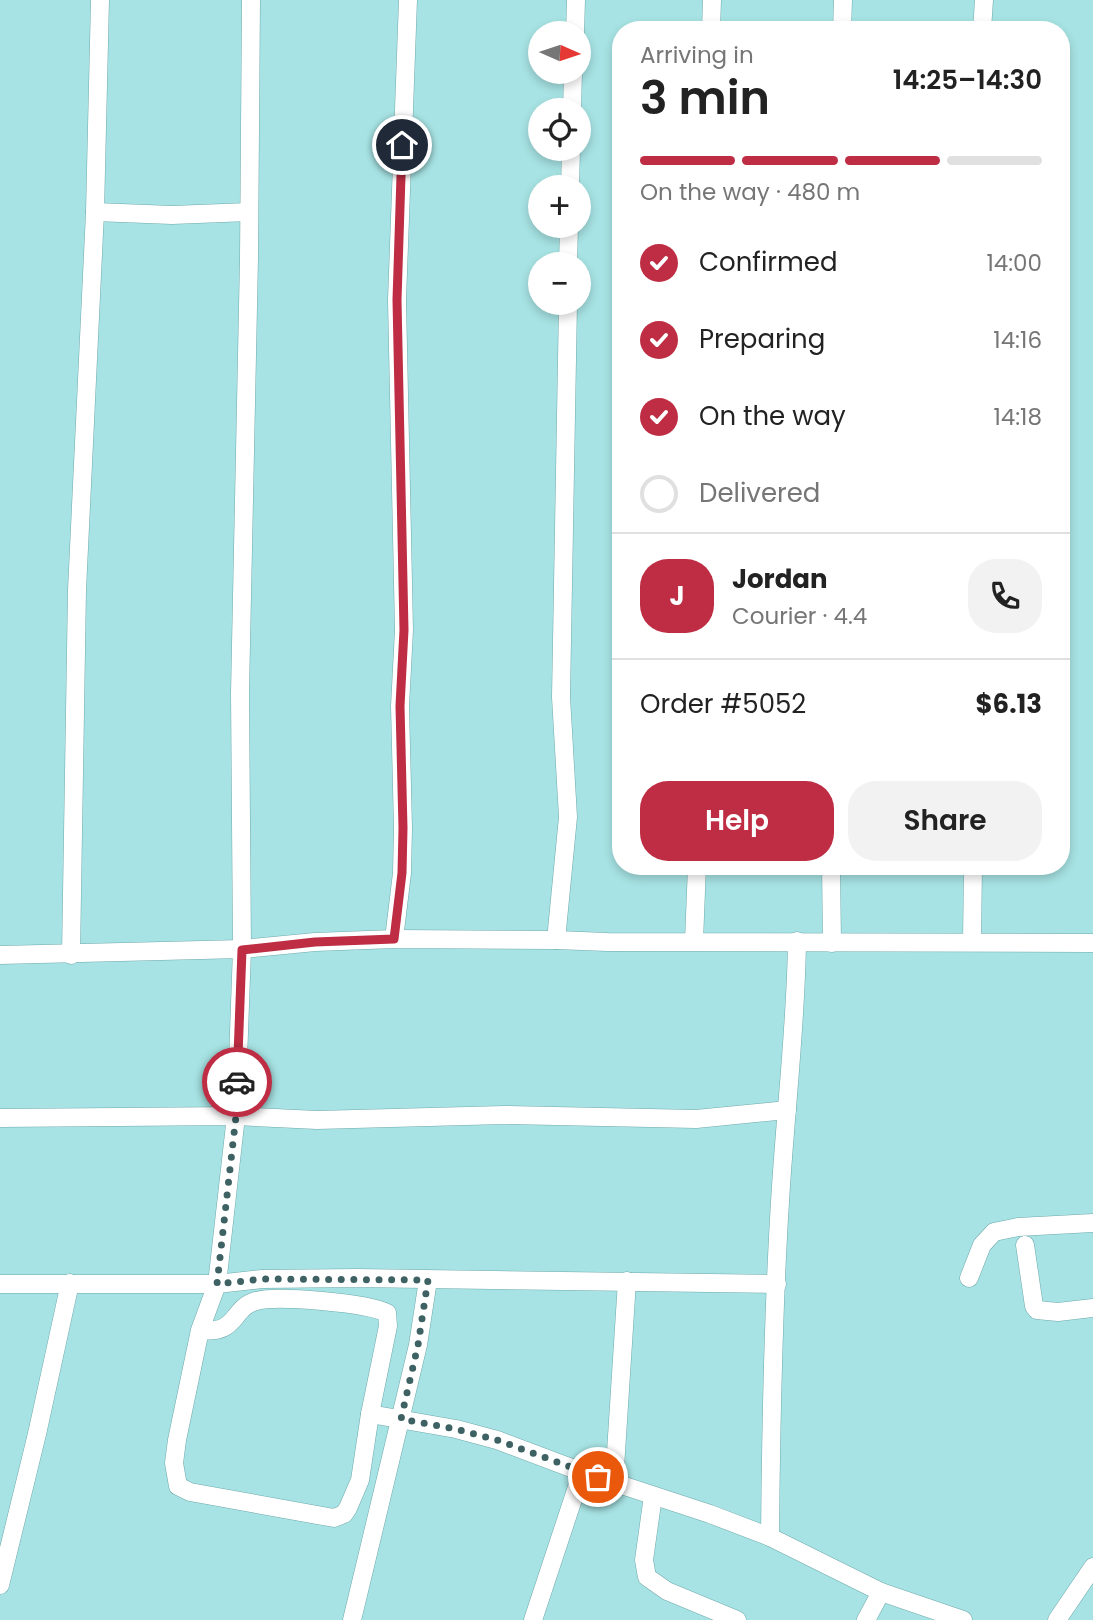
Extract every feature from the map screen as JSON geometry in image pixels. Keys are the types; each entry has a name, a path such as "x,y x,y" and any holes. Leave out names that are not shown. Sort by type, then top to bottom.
{"street":[{"path":"71,955 77,590 95,212 100,0"},
{"path":"201,1330 218,1331 229,1326 255,1301 278,1299 378,1308 387,1313 388,1326 359,1480 354,1497 344,1514 334,1518 184,1490 178,1486 175,1478 174,1463 201,1330 217,1284 236,1116 242,950 240,693 251,0"},
{"path":"394,939 402,873 403,828 400,706 404,630 397,300 408,0"},
{"path":"575,21 576,0"},
{"path":"711,21 712,0"},
{"path":"842,21 843,0"},
{"path":"983,21 984,0"},
{"path":"95,212 172,215 249,212"},
{"path":"556,940 568,817 561,697 568,315"},
{"path":"694,941 697,875"},
{"path":"831,875 832,943"},
{"path":"972,875 972,943"},
{"path":"0,954 71,955 242,950 315,942 394,939 1093,943"},
{"path":"770,1537 771,1356 796,1009 797,941"},
{"path":"0,1118 236,1116 317,1120 504,1115 696,1119 787,1110"},
{"path":"969,1278 982,1245 1000,1229 1093,1223"},
{"path":"1025,1245 1037,1310 1058,1312 1093,1308"},
{"path":"0,1284 217,1284 262,1279 776,1284"},
{"path":"352,1620 418,1345 428,1280"},
{"path":"614,1483 626,1281"},
{"path":"0,1585 70,1283"},
{"path":"370,1414 456,1429 497,1440 770,1537 881,1592 964,1620"},
{"path":"533,1620 582,1472"},
{"path":"653,1496 644,1560 647,1577 667,1591 737,1620"},
{"path":"1057,1620 1093,1567"},
{"path":"866,1620 881,1592"}],"way so far":[{"path":"237,1082 236,1116 217,1284 262,1279 428,1280 418,1345 401,1419 497,1440 598,1477"}],"route":[{"path":"237,1082 242,950 315,942 394,939 402,873 403,828 400,706 404,630 397,300 402,145"}]}
